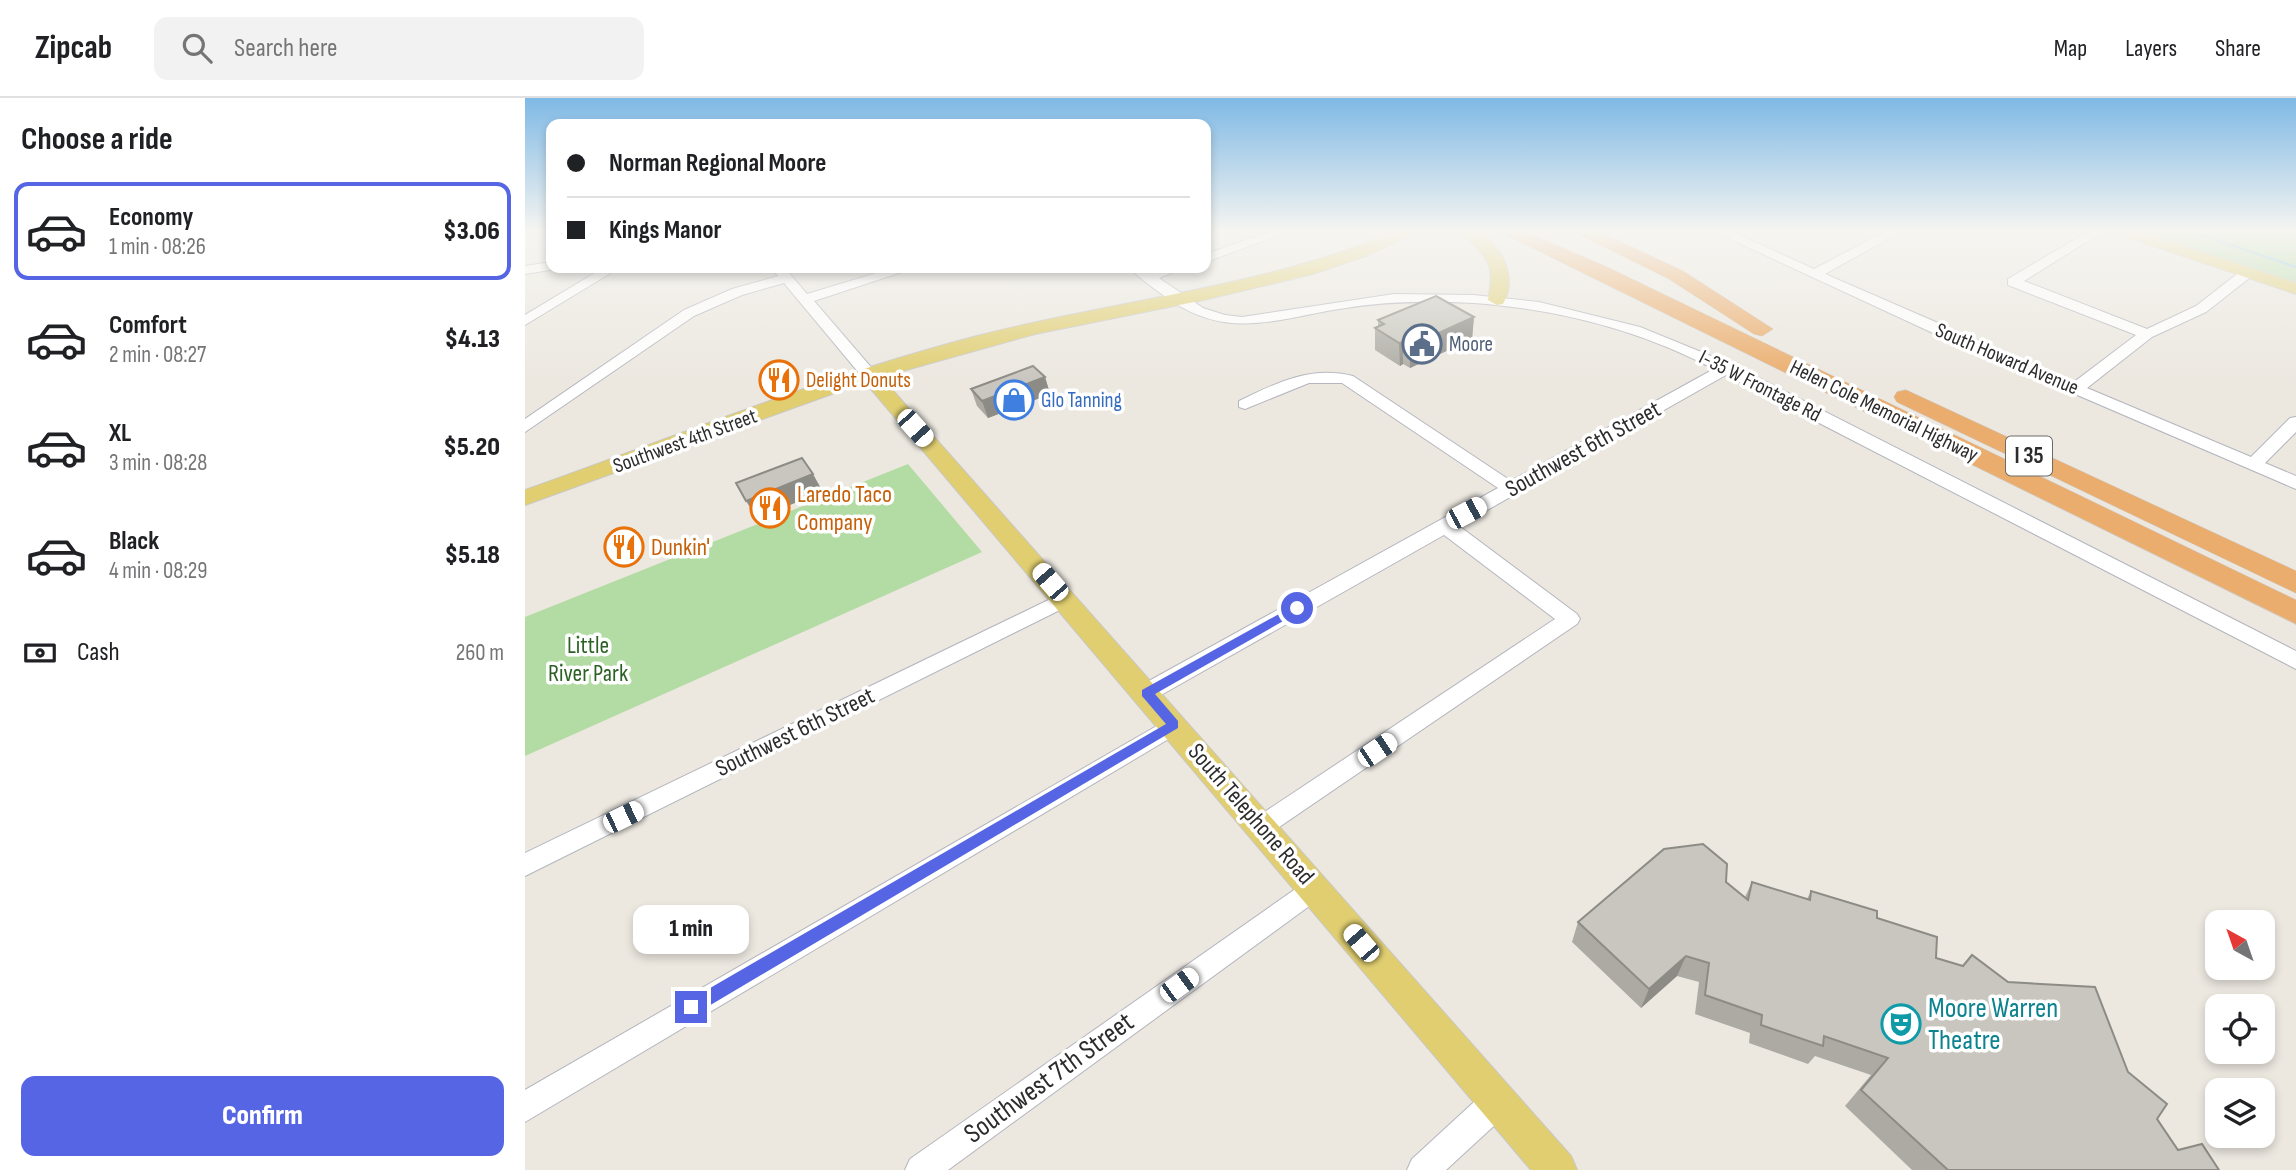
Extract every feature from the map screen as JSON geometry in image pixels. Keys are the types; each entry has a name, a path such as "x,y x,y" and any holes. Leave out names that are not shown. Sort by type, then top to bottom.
{"highway":[{"path":"1609,281 1642,292"},
{"name":"Helen Cole Memorial Highway","path":"1618,281 2296,613"},
{"name":"Helen Cole Memorial Highway","path":"1659,281 2296,583"},
{"path":"1686,281 1762,329"}],"main road":[{"name":"Southwest 4th Street","path":"525,498 870,376 983,340 1264,281"},
{"path":"1497,300 1501,281"},
{"path":"2272,281 2296,289"},
{"path":"1206,315 1216,293"},
{"name":"South Telephone Road","path":"870,376 1263,827 1557,1170"}],"street":[{"path":"525,321 585,281"},
{"path":"525,427 689,313 764,281"},
{"name":"South Telephone Road","path":"790,281 870,376"},
{"path":"805,299 864,281"},
{"name":"I-35 W Frontage Rd","path":"1155,281 1179,300 1206,315 1251,320 1375,300 1497,300 1607,320 1675,344 1727,368 2296,661"},
{"name":"South Howard Avenue","path":"1831,281 2296,484"},
{"path":"2015,281 2147,334"},
{"path":"2075,389 2147,334 2201,309 2237,281"},
{"name":"Southwest 6th Street","path":"1146,693 1727,368"},
{"path":"1245,404 1296,381 1334,377 1354,383 1511,489"},
{"path":"2254,465 2296,422"},
{"path":"1263,827 1570,619 1444,526"},
{"name":"Southwest 6th Street","path":"525,865 1065,599"},
{"path":"525,1107 1174,725"},
{"name":"Southwest 7th Street","path":"921,1170 1314,888"},
{"path":"1423,1170 1498,1101"}],"green space":[{"name":"Little River Park","path":"908,464 982,552 525,756 525,617"}],"building":[{"path":"1436,296 1474,317 1410,346 1399,343 1375,328 1384,324 1378,320"},
{"path":"1033,366 1045,377 982,401 971,389"},
{"path":"802,458 813,474 746,501 736,483"},
{"name":"Moore Warren Theatre","path":"1703,844 1727,864 1726,882 1748,900 1752,882 1810,900 1811,891 1877,911 1877,918 1937,937 1936,958 1963,966 1972,955 2008,982 2095,987 2128,1072 2167,1104 2157,1119 2178,1150 2202,1144 2219,1170 1948,1170 1861,1090 1888,1058 1824,1036 1823,1046 1761,1025 1762,1015 1705,995 1709,963 1686,956 1649,989 1578,922 1664,849"}],"place":[{"name":"Moore","path":"1422,344"},
{"name":"Delight Donuts","path":"779,380"},
{"name":"Glo Tanning","path":"1014,400"},
{"name":"Laredo Taco Company","path":"770,508"},
{"name":"Dunkin'","path":"624,547"},
{"name":"Moore Warren Theatre","path":"1901,1024"}],"route":[{"path":"691,1007 1174,725 1146,693 1297,608"}]}
